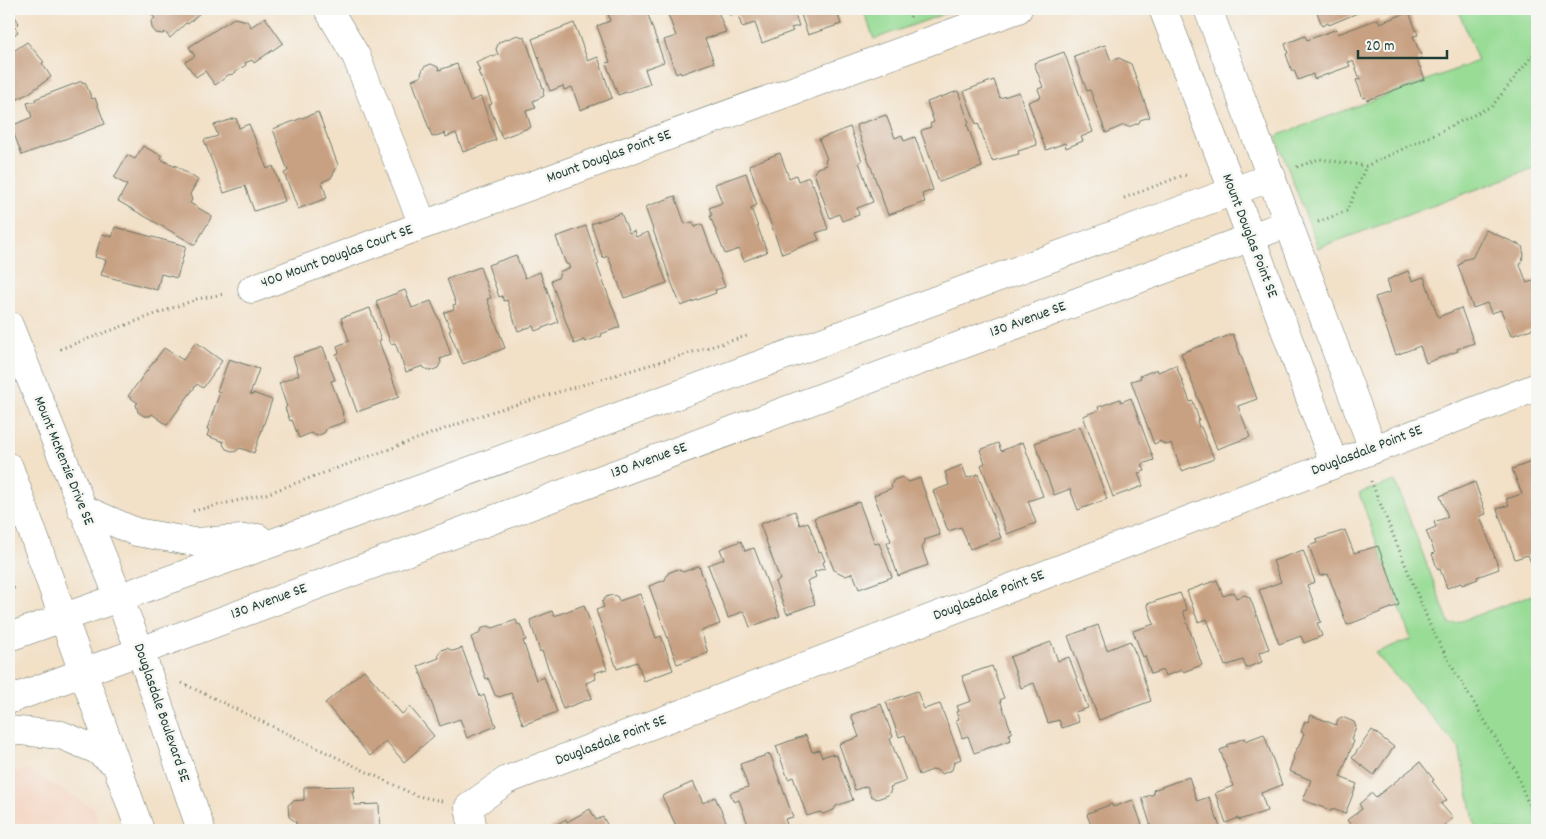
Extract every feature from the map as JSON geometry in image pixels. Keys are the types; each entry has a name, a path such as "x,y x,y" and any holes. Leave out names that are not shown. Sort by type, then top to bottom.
{"street":[{"path":"328,9 356,56 423,225"},
{"name":"Mount Douglas Point SE","path":"423,225 1018,9"},
{"name":"Mount Douglas Point SE","path":"1163,9 1251,237 1334,464"},
{"path":"1208,9 1289,223 1367,452"},
{"path":"9,637 292,536 1272,178"},
{"name":"130 Avenue SE","path":"9,700 1289,223"},
{"name":"400 Mount Douglas Court SE","path":"252,289 423,225"},
{"name":"Mount McKenzie Drive SE","path":"9,325 81,508 119,597"},
{"name":"Douglasdale Point SE","path":"471,818 507,780 1537,387"},
{"path":"9,468 140,830"},
{"path":"81,508 136,532 194,542 292,536"},
{"name":"Douglasdale Boulevard SE","path":"119,597 140,650 201,830"},
{"path":"9,730 61,735 95,749 115,763"}],"path":[{"path":"1272,178 1319,159 1366,166 1492,106 1537,50"},
{"path":"1289,223 1307,226 1348,211 1366,166"},
{"path":"1119,200 1184,175 1191,177"},
{"path":"60,349 197,299 252,289"},
{"path":"186,511 266,494 491,412 754,334"},
{"path":"1367,452 1373,488 1432,630 1455,672 1516,770 1537,826"},
{"path":"9,590 16,587"},
{"path":"179,681 417,796 471,818"}],"shaded area":[{"path":"26,769 94,808 101,830 9,830 9,773"}],"green space":[{"path":"863,9 958,9 874,39"},
{"path":"1458,9 1537,9 1537,167 1318,248 1276,136 1478,61"},
{"path":"1395,481 1450,625 1537,593 1537,830 1476,830 1459,748 1375,653 1411,639 1359,493"}],"building":[{"path":"146,9 204,9 170,38 165,32 163,34 156,33 152,28 151,21 155,18"},
{"path":"607,9 628,9 630,14 646,9 664,62 645,69 650,84 618,95 606,63 610,62 597,26 610,21"},
{"path":"666,9 717,9 726,32 705,39 714,62 681,74 680,72 676,74 664,40 676,36"},
{"path":"727,9 793,9 799,26 791,28 793,31 762,43 755,23 742,27 737,12 729,15"},
{"path":"799,9 836,9 841,24 808,35"},
{"path":"1316,9 1367,9 1329,25 1328,23 1322,26"},
{"path":"9,10 19,23 15,27 18,32 9,39"},
{"path":"1409,12 1418,35 1413,36 1422,58 1417,60 1425,79 1367,100 1366,97 1363,98 1356,80 1360,79 1353,61 1348,62 1350,66 1314,79 1313,74 1298,80 1294,70 1292,71 1286,54 1288,53 1285,44 1305,36 1307,40 1337,29 1338,34 1378,19 1380,23"},
{"path":"265,17 283,43 254,63 252,60 245,63 246,65 215,85 205,71 196,77 185,62 195,56 189,47 234,18 247,21 251,27"},
{"path":"574,23 588,61 598,57 612,98 580,110 572,87 564,90 563,86 550,91 532,39"},
{"path":"518,35 525,38 544,91 544,96 533,101 536,108 526,111 531,127 502,138 489,105 492,104 476,62 492,55 493,57 498,55 496,49 499,42"},
{"path":"27,42 44,62 42,63 51,77 29,93 10,103 9,54"},
{"path":"1105,45 1111,61 1119,58 1131,64 1150,117 1128,127 1124,125 1106,133 1090,90 1087,91 1074,56"},
{"path":"1064,52 1093,132 1081,137 1083,141 1066,148 1065,143 1046,150 1028,102 1041,97 1038,89 1043,87 1034,63"},
{"path":"431,64 438,67 439,70 457,64 470,101 481,97 496,140 463,152 456,133 446,137 445,133 432,137 412,80 422,76 424,67"},
{"path":"994,80 1000,98 1019,92 1037,145 1018,151 1019,154 992,161 964,91"},
{"path":"82,81 83,83 85,82 92,99 95,98 105,124 22,155 11,126 32,117 27,103"},
{"path":"958,91 982,167 939,182 921,132 931,127 930,124 934,122 927,102"},
{"path":"318,112 338,165 331,178 322,182 327,198 298,209 284,173 288,171 273,129"},
{"path":"886,115 895,138 902,135 904,141 915,137 933,190 922,194 925,202 888,215 856,125"},
{"path":"236,118 239,128 249,124 267,169 273,166 285,201 254,211 245,186 224,193 204,140 218,136 214,125"},
{"path":"850,127 862,161 859,162 873,202 857,208 859,215 842,221 839,214 830,218 814,173 817,168 827,165 825,160 827,159 819,139"},
{"path":"143,146 162,156 161,159 175,167 175,165 198,180 190,194 192,200 190,203 212,216 195,245 118,201 127,185 114,178 127,155 135,159"},
{"path":"780,153 789,178 796,175 798,181 809,177 828,229 816,233 819,240 782,254 749,165"},
{"path":"746,173 757,205 751,208 767,252 744,261 739,249 725,254 710,216 712,215 709,208 722,203 715,184"},
{"path":"675,196 685,224 693,222 695,227 702,224 725,287 715,290 716,293 681,306 645,207"},
{"path":"621,213 629,233 634,231 636,237 648,232 667,283 624,298 608,256 603,258 591,224"},
{"path":"586,226 599,264 597,265 620,327 601,334 602,336 574,344 551,281 558,278 561,271 570,268 566,264 556,237"},
{"path":"115,227 186,246 177,278 161,274 157,290 101,275 106,260 95,257 102,234 112,237"},
{"path":"1486,230 1522,246 1524,255 1520,265 1527,283 1537,279 1537,327 1511,336 1501,310 1491,313 1487,303 1473,308 1458,265 1463,260 1472,258"},
{"path":"516,255 525,278 540,272 558,322 535,331 533,326 518,331 507,300 504,301 502,296 499,297 488,265"},
{"path":"480,267 491,298 487,299 505,348 463,364 444,314 454,309 453,305 456,304 447,279"},
{"path":"1408,271 1412,281 1424,277 1438,317 1461,308 1474,343 1426,363 1420,346 1396,355 1375,297 1391,292 1387,280"},
{"path":"405,290 412,308 431,301 451,355 440,359 441,362 438,368 430,371 423,366 406,372 395,343 391,344 376,301"},
{"path":"370,308 381,340 379,341 399,397 357,412 336,354 339,353 337,346 349,341 341,318"},
{"path":"1233,334 1257,399 1238,406 1250,437 1217,449 1181,353"},
{"path":"196,342 222,361 203,388 197,384 167,425 152,414 144,416 138,412 136,404 138,403 128,396 164,348 183,360"},
{"path":"323,347 335,380 331,381 345,422 327,428 324,433 317,436 311,433 299,438 285,408 287,407 279,383 299,375 293,357"},
{"path":"229,359 259,369 250,394 253,395 253,393 272,400 254,453 240,448 235,452 226,449 223,444 224,442 207,436 209,430 207,429 220,392 217,391"},
{"path":"1176,365 1190,402 1193,401 1199,420 1197,421 1199,427 1201,427 1214,459 1182,471 1171,443 1168,445 1161,441 1154,444 1131,381 1157,369 1158,372"},
{"path":"1131,398 1154,460 1142,464 1145,471 1138,473 1143,486 1113,497 1083,416 1099,410 1098,407 1120,399 1121,402"},
{"path":"1080,426 1107,499 1078,510 1070,489 1054,495 1035,443"},
{"path":"1023,442 1043,496 1028,501 1036,523 1007,534 981,465 985,463 980,450 998,443 1001,451"},
{"path":"1537,460 1537,563 1532,565 1528,555 1515,559 1497,509 1509,505 1506,499 1522,494 1512,469"},
{"path":"962,465 967,478 978,474 1001,538 970,549 961,527 948,531 933,491 949,485 945,472"},
{"path":"902,477 909,482 920,478 940,535 924,540 922,548 928,565 898,576 887,543 891,541 874,495 892,488 891,485 894,480"},
{"path":"1475,482 1486,514 1480,516 1499,569 1462,585 1461,583 1447,588 1432,554 1435,553 1426,531 1436,527 1434,522 1448,517 1440,496"},
{"path":"859,502 875,544 879,543 892,577 859,589 853,573 846,576 834,570 814,518"},
{"path":"795,511 800,525 808,522 819,552 821,551 825,561 823,562 825,568 814,572 816,577 807,581 815,604 787,614 775,582 780,580 760,524"},
{"path":"1345,530 1354,553 1378,546 1399,605 1347,625 1328,574 1320,576 1309,546 1317,543 1316,540"},
{"path":"741,541 745,551 754,548 780,616 750,627 744,611 728,618 708,565 724,559 720,549"},
{"path":"1303,550 1315,582 1307,585 1321,622 1317,623 1322,636 1304,643 1301,636 1279,644 1259,590 1281,582 1273,561"},
{"path":"699,566 720,624 701,631 708,653 677,664 649,586 665,580 668,573 678,569 683,572"},
{"path":"1217,580 1223,596 1234,592 1236,598 1245,595 1250,598 1269,649 1259,653 1262,662 1246,668 1243,660 1225,666 1207,619 1198,622 1187,591"},
{"path":"1180,593 1187,610 1183,611 1202,665 1165,676 1163,670 1151,674 1133,631 1154,624 1147,604"},
{"path":"640,594 656,638 661,636 673,670 644,681 637,662 617,669 596,610 604,607 602,602 606,597 617,596 619,601"},
{"path":"584,605 607,669 594,673 596,679 586,683 592,698 563,709 542,651 540,652 530,620 552,611 554,616"},
{"path":"516,620 518,625 520,624 526,640 523,641 536,680 544,677 557,712 523,725 511,693 499,697 495,695 488,678 486,679 471,637 479,634 481,629 488,626 493,628"},
{"path":"1098,625 1107,650 1130,641 1151,701 1099,720 1068,636"},
{"path":"1051,642 1058,661 1069,657 1088,708 1075,712 1079,722 1062,728 1059,720 1048,723 1034,683 1021,688 1010,657"},
{"path":"447,648 453,651 462,648 480,697 484,695 496,726 467,738 460,719 440,726 418,666 439,658 438,655 441,650"},
{"path":"992,666 1004,698 1000,700 1012,733 1009,734 1011,740 974,753 968,736 962,738 956,720 959,719 956,712 959,711 957,706 971,701 962,676"},
{"path":"364,670 402,714 410,707 434,736 404,762 386,741 370,756 325,703"},
{"path":"917,691 924,709 940,704 961,759 954,762 952,770 942,774 935,769 919,775 905,735 899,737 886,702"},
{"path":"881,704 893,737 890,739 906,781 890,787 891,790 888,795 877,799 871,796 867,786 855,790 839,744 859,737 851,715"},
{"path":"1311,715 1336,725 1338,719 1342,717 1354,722 1356,727 1351,740 1354,741 1340,777 1357,784 1345,814 1303,800 1311,780 1289,771 1304,733 1301,732 1305,721 1308,722"},
{"path":"1372,730 1394,747 1374,775 1352,758"},
{"path":"1264,734 1282,785 1261,793 1267,811 1226,823 1215,793 1233,786 1220,750 1244,738 1245,741"},
{"path":"806,735 812,752 819,750 822,757 831,754 837,756 853,800 836,806 834,810 823,814 820,812 807,816 793,777 788,779 776,746"},
{"path":"770,754 793,817 785,819 789,830 769,830 768,827 750,830 739,800 734,802 730,793 748,787 740,764"},
{"path":"1420,762 1447,800 1441,804 1453,818 1443,826 1447,830 1355,830 1347,820 1362,809 1359,804 1372,793 1376,797"},
{"path":"1189,777 1197,801 1209,797 1221,830 1152,830 1142,798 1154,794 1153,790"},
{"path":"693,782 703,803 715,797 730,830 680,830 679,827 677,828 662,796"},
{"path":"354,786 355,791 352,791 355,805 379,804 380,830 296,830 296,822 289,817 288,805 293,801 304,800 304,787"},
{"path":"1133,800 1144,830 1093,830 1087,815 1088,813 1112,804 1113,807"},
{"path":"590,809 596,820 603,817 610,830 547,830 566,819 567,822"}]}
